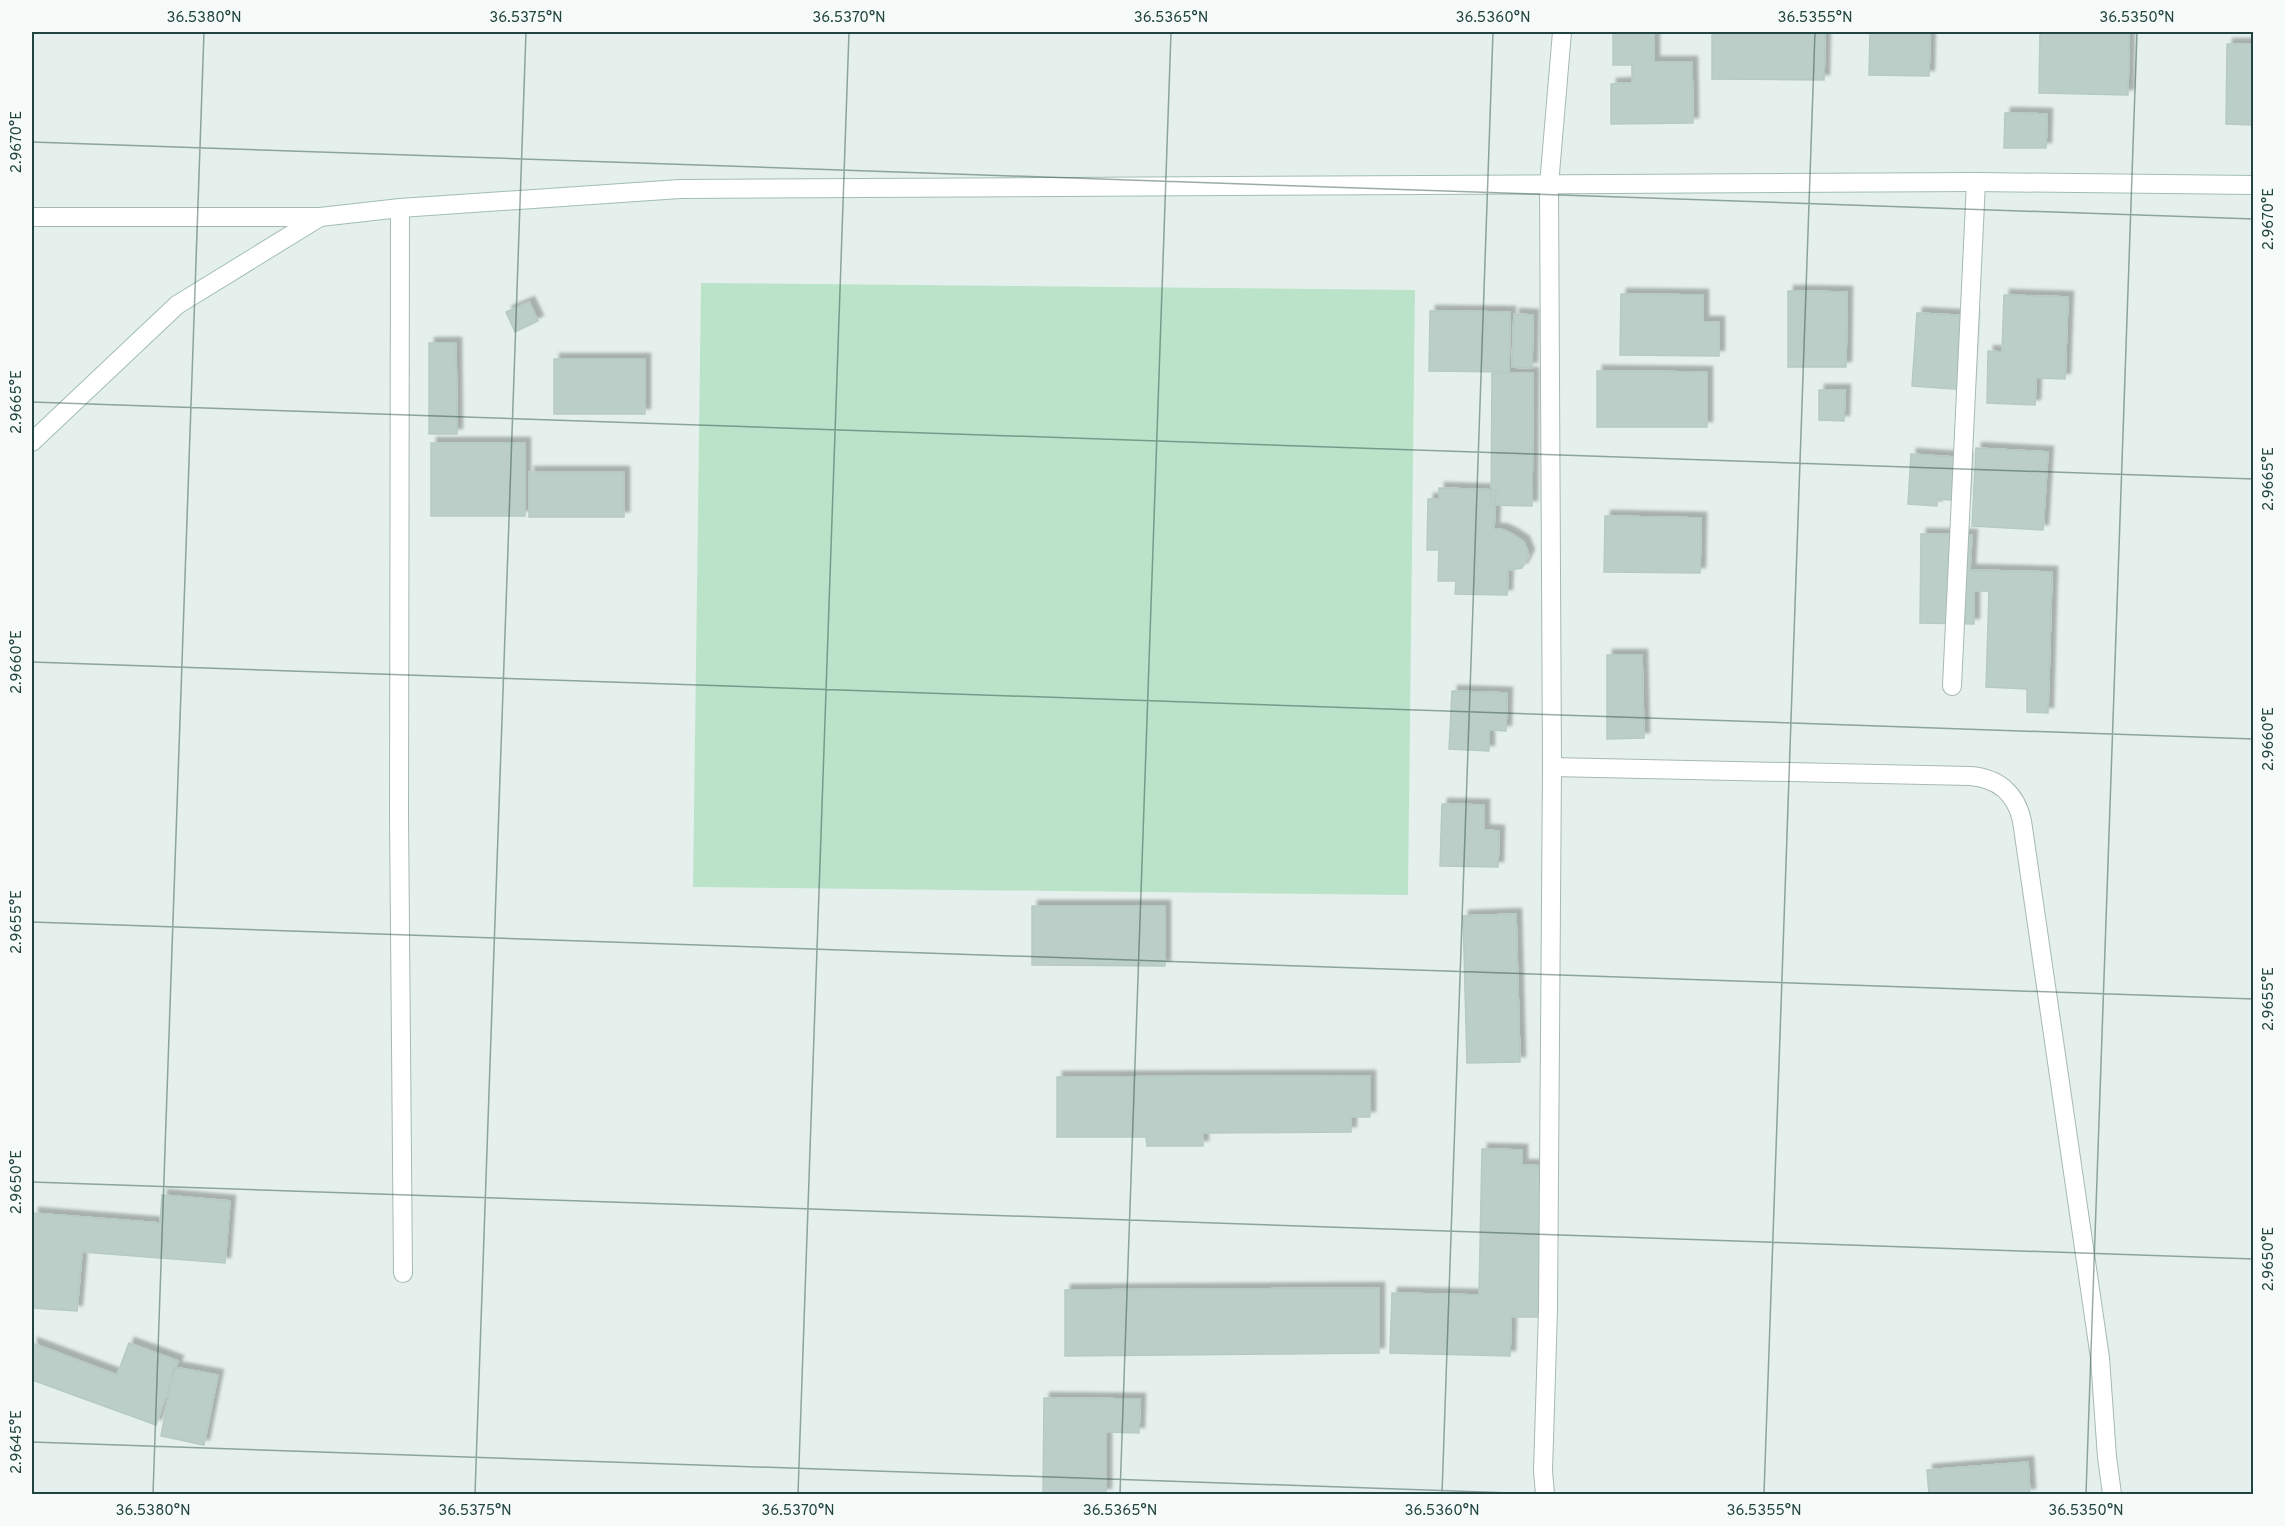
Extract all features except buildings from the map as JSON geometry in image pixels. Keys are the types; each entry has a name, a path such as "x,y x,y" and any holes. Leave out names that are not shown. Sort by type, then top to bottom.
{"street":[{"path":"1545,1494 1543,1471 1548,1310 1552,767 1550,185 1562,32"},
{"path":"1952,686 1976,182"},
{"path":"32,217 320,217 400,208 680,189 1976,182 2253,184"},
{"path":"400,208 399,828 403,1273"},
{"path":"32,441 177,305 320,217"},
{"path":"1552,767 1970,776 1995,781 2014,799 2022,821 2100,1359 2112,1494"}],"green space":[{"path":"701,283 1415,290 1408,895 693,887"}]}
